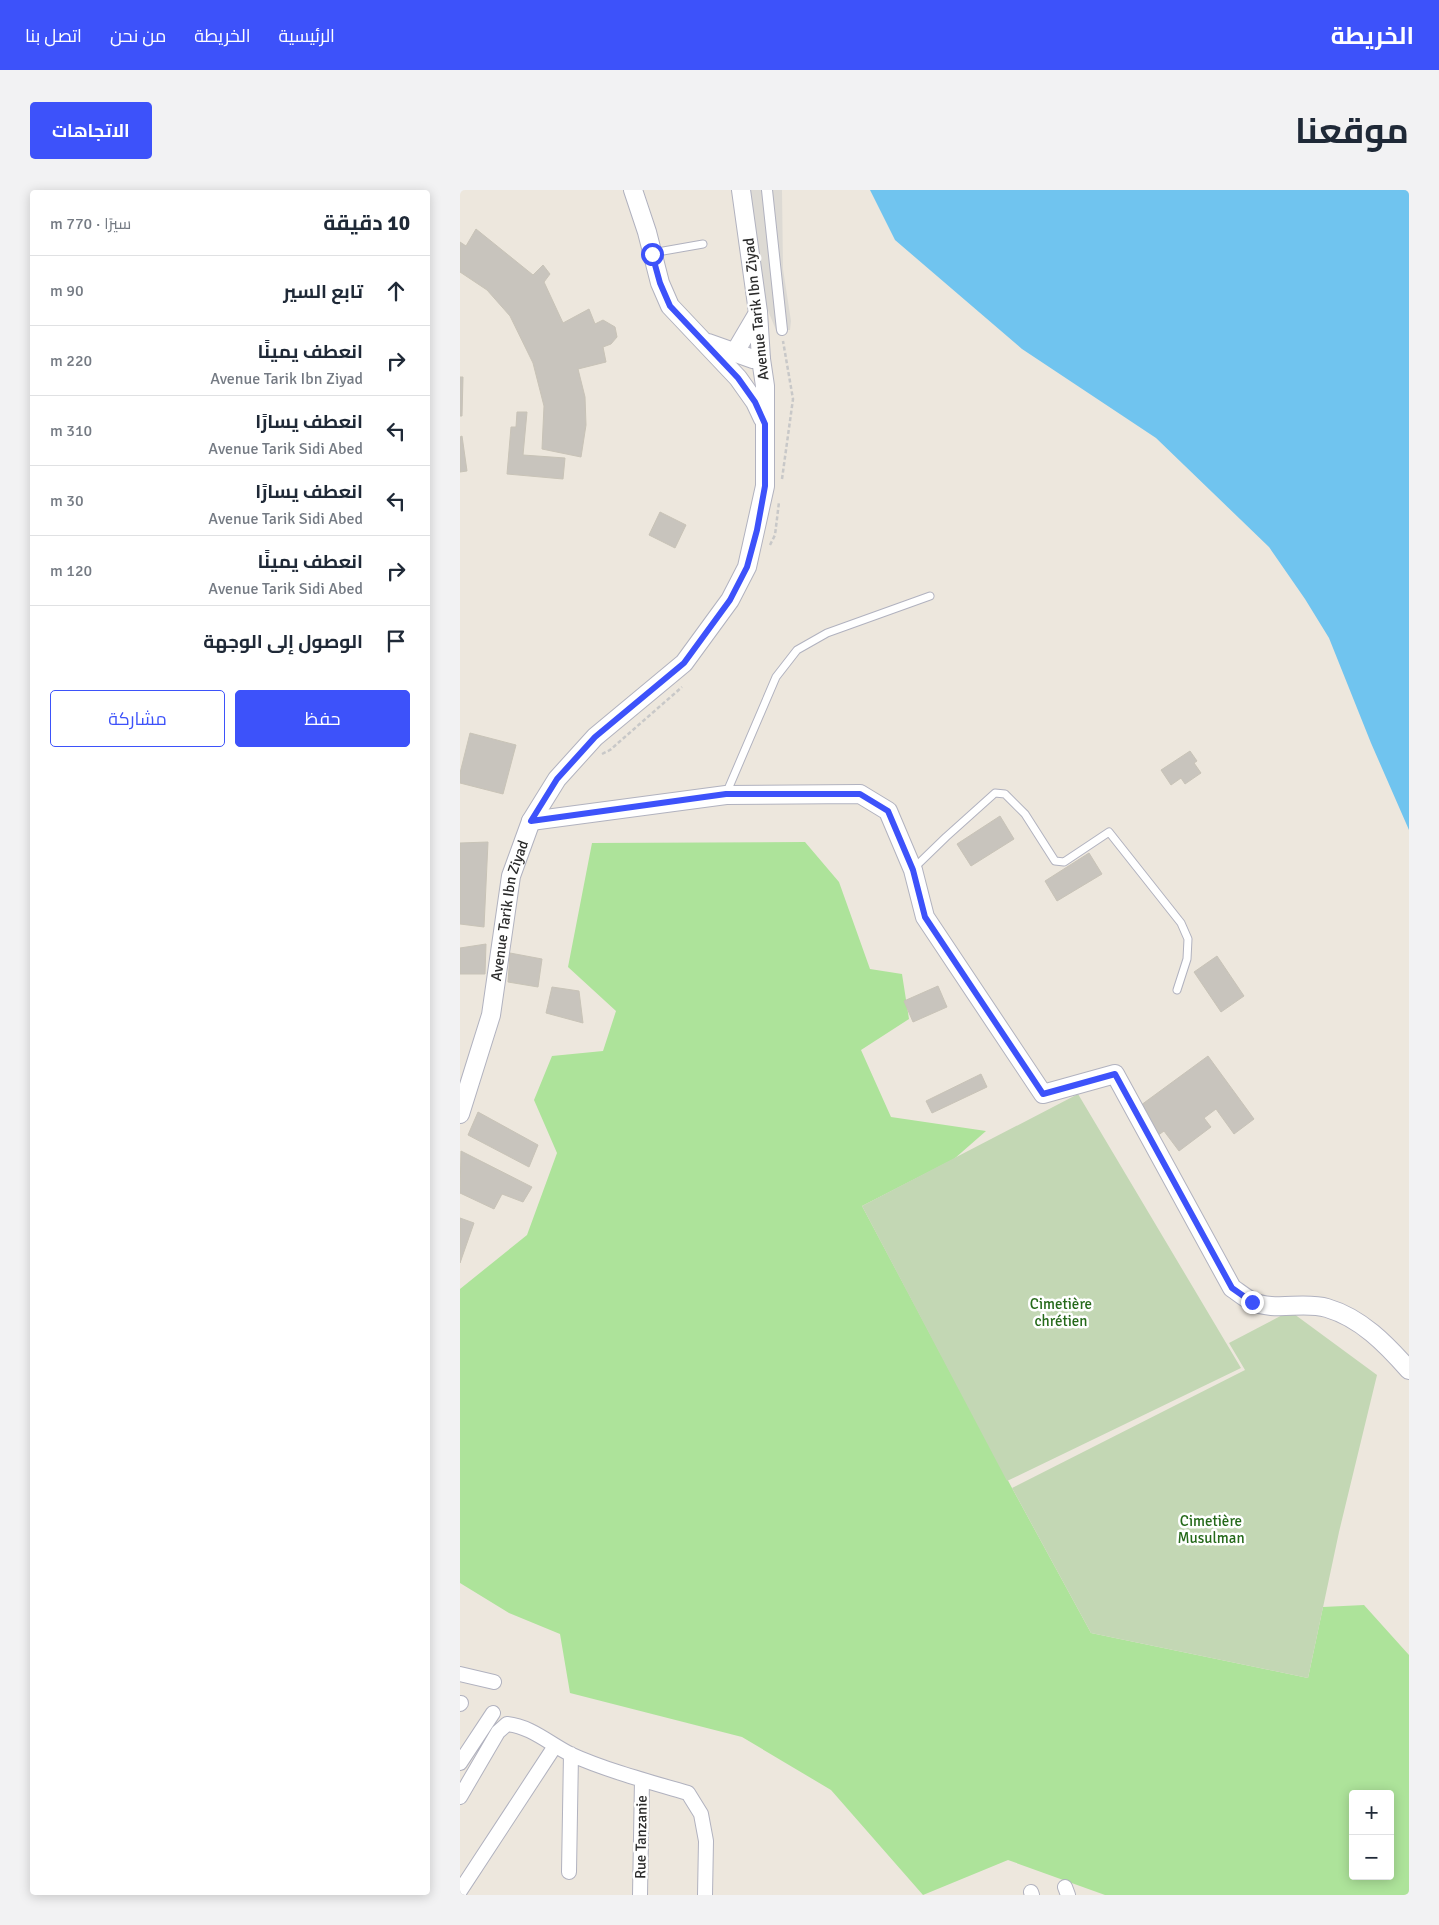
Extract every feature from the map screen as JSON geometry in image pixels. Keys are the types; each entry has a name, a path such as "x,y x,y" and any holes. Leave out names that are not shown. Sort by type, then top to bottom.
{"street":[{"path":"633,190 660,283 670,306 738,378 755,402 765,424"},
{"name":"Avenue Tarik Ibn Ziyad","path":"460,1114 491,1015 511,876 531,821 557,779 595,737 684,663 730,600 747,567 765,486 765,386 758,312 741,190"},
{"path":"768,190 782,330"},
{"path":"735,352 758,312"},
{"path":"705,342 753,359 761,359"},
{"path":"738,378 757,386 765,386"},
{"path":"531,821 726,794 860,794 888,811 913,870 925,917 1043,1094 1115,1074 1232,1288 1252,1302 1276,1306 1306,1305 1327,1308 1354,1320 1384,1343 1409,1370"},
{"path":"460,1674 494,1682"},
{"path":"460,1763 493,1714"},
{"path":"460,1797 498,1732 507,1724 518,1725 570,1754 642,1780 688,1793 701,1814 706,1841 705,1895"},
{"path":"460,1890 556,1746"},
{"path":"569,1872 570,1754"},
{"name":"Rue Tanzanie","path":"640,1895 642,1780"}],"lane":[{"path":"652,254 703,244"},
{"path":"726,794 776,677 797,650 827,633 930,596"},
{"path":"913,870 946,836 995,793 1005,794 1025,814 1056,861 1064,862 1109,832 1180,923 1188,939 1187,958 1176,990"}],"path":[{"path":"781,486 793,399 782,330"},
{"path":"766,552 775,535 780,496"},
{"path":"595,758 610,750 684,684"}],"green space":[{"path":"805,842 839,882 870,969 902,974 909,1019 861,1050 891,1117 986,1131 954,1159 862,1206 1091,1633 1308,1678 1323,1607 1364,1605 1409,1655 1409,1895 1105,1895 1008,1860 923,1895 831,1790 742,1737 570,1693 560,1634 509,1613 460,1583 460,1289 527,1235 557,1153 534,1100 552,1056 603,1051 616,1011 568,967 592,843"},
{"name":"Cimetière chrétien","path":"1078,1094 1241,1368 1007,1481 862,1206"},
{"name":"Cimetière Musulman","path":"1290,1311 1377,1375 1339,1532 1308,1678 1091,1633 1012,1488 1245,1370 1229,1343"}],"shaded area":[{"path":"741,190 782,190 783,269 791,321 790,330 776,330 753,274"}],"water":[{"path":"870,190 1409,190 1409,830 1371,743 1329,638 1269,547 1156,438 1022,349 895,240"}],"building":[{"path":"476,229 533,275 543,265 550,274 544,282 563,323 589,309 595,324 603,320 615,327 617,337 611,344 603,347 606,362 578,369 585,397 586,425 581,457 542,449 544,406 533,363 510,316 487,290 460,272 460,242 466,246"},
{"path":"460,377 463,377 462,416 460,416"},
{"path":"517,412 527,412 523,455 565,458 563,479 507,474 511,427 516,427"},
{"path":"462,436 467,471 460,472 460,437"},
{"path":"660,512 686,525 675,548 649,535"},
{"path":"470,733 516,745 503,794 460,783 460,773"},
{"path":"1190,751 1197,761 1194,763 1201,773 1185,784 1181,778 1171,785 1161,770"},
{"path":"1000,816 1014,839 971,866 957,844"},
{"path":"488,842 484,927 460,924 460,843"},
{"path":"1089,853 1102,874 1057,901 1045,881"},
{"path":"486,944 485,974 460,974 460,948"},
{"path":"510,953 542,959 538,987 508,982"},
{"path":"1217,956 1244,996 1221,1012 1194,972"},
{"path":"938,986 947,1007 913,1022 904,1001"},
{"path":"552,987 579,991 583,1023 546,1013"},
{"path":"1208,1056 1254,1119 1234,1134 1216,1109 1204,1118 1211,1127 1179,1151 1164,1131 1157,1136 1137,1108"},
{"path":"981,1074 987,1087 932,1113 926,1101"},
{"path":"478,1112 538,1145 529,1167 468,1135"},
{"path":"461,1151 532,1187 523,1202 502,1194 494,1209 460,1193"},
{"path":"460,1218 474,1223 460,1263"}],"route":[{"path":"652,254 660,283 670,306 738,378 755,402 765,424 765,486 757,530 747,567 730,600 684,663 595,737 557,779 531,821 726,794 860,794 888,811 913,870 925,917 1043,1094 1115,1074 1232,1288 1252,1302"}]}
